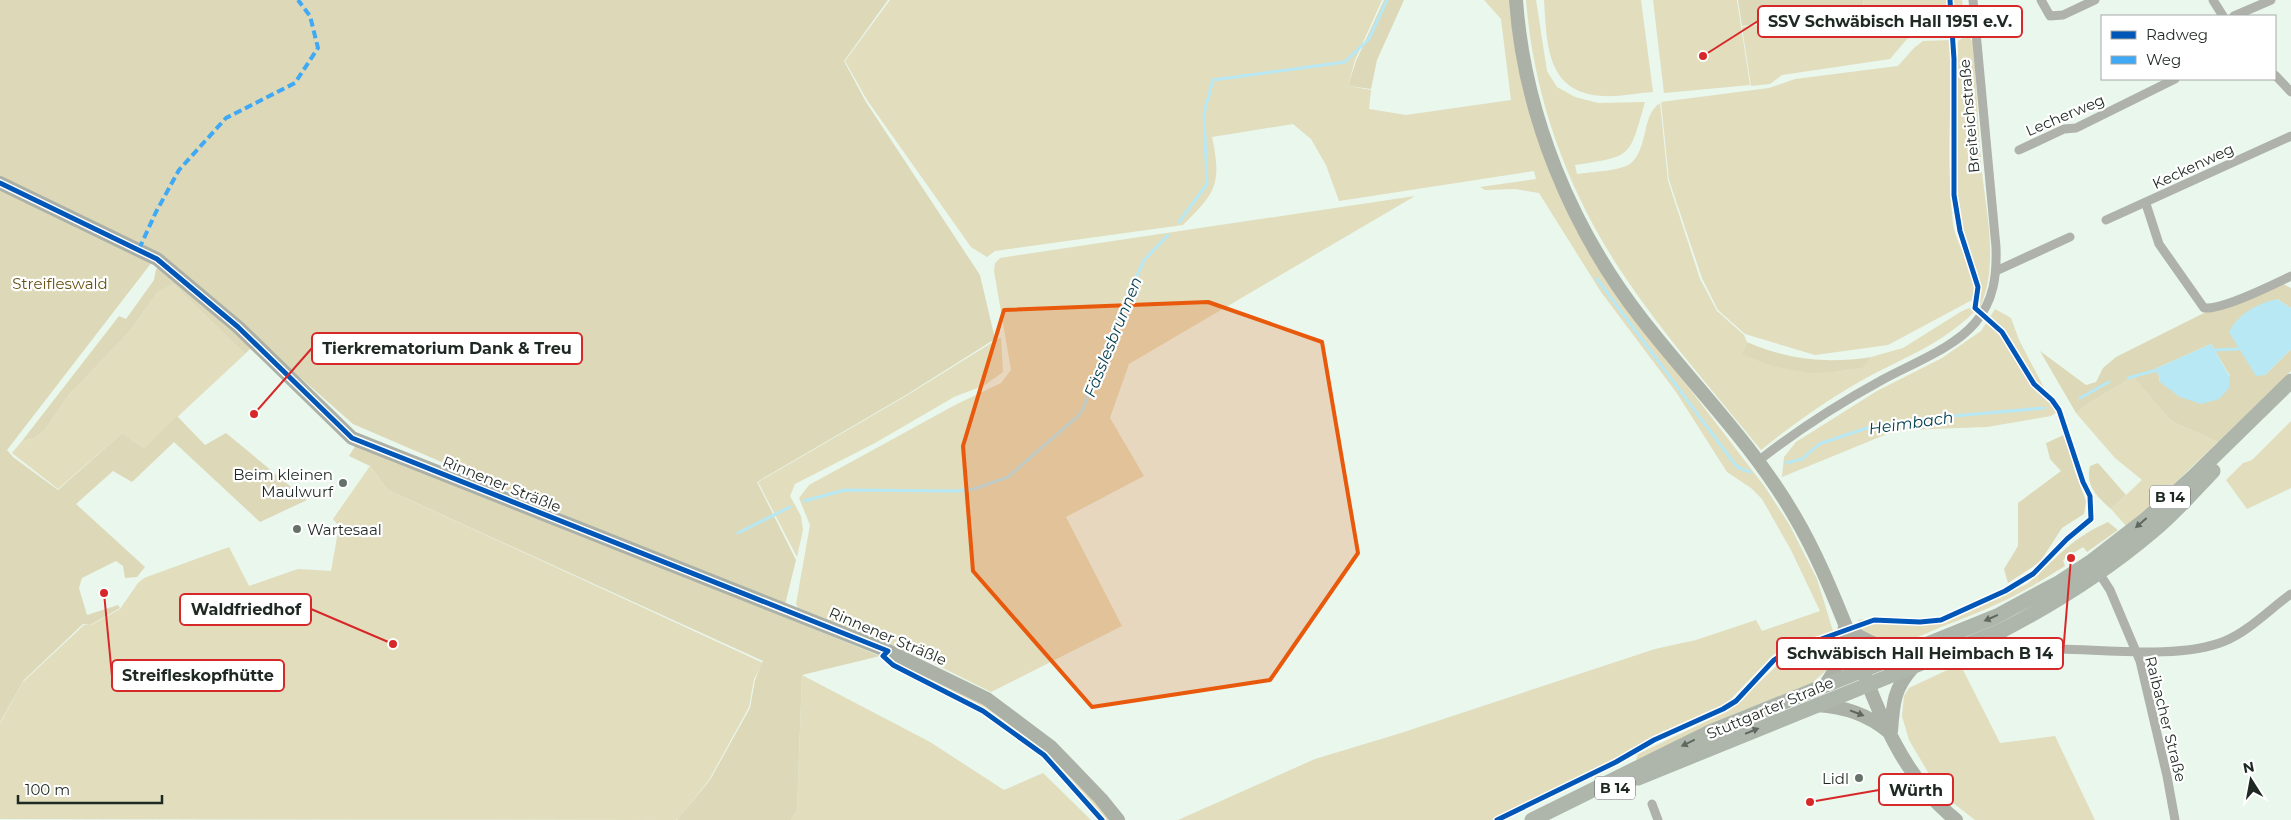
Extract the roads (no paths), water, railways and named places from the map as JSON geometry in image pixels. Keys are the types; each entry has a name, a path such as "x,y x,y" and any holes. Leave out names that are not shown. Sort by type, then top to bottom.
{"main road":[{"name":"Stuttgarter Straße","path":"1532,820 1710,732 1826,684 1860,665 1912,650 1997,616 2034,597 2092,561 2138,526 2193,477 2291,381"},
{"name":"Stuttgarter Straße","path":"1540,820 2003,630 2047,607 2099,573 2165,521 2291,395"}],"street":[{"path":"1516,0 1521,41 1532,98 1545,140 1569,204 1602,262 1625,297 1757,462 1788,505 1813,548 1868,685 1891,734 1920,783 1934,800 1956,820"},
{"name":"Breiteichstraße","path":"1757,462 1834,408 1964,333 1974,324 1985,308 1992,293 1996,271 1973,0"},
{"path":"2041,0 2050,16 2064,15 2095,0"},
{"path":"2213,0 2223,15"},
{"path":"2236,15 2271,0"},
{"path":"2276,76 2291,92"},
{"name":"Lecherweg","path":"2019,150 2064,129 2076,128 2173,80"},
{"name":"Keckenweg","path":"2106,220 2146,204 2291,136"},
{"name":"Rinnener Sträßle","path":"0,184 157,259 238,327 352,438 888,651 964,687 987,699 1051,747 1101,799 1118,820"},
{"path":"2146,204 2158,244 2204,308 2211,308 2228,302 2291,276"},
{"path":"1996,271 2070,237"},
{"name":"Raibacher Straße","path":"2099,573 2110,590 2142,669 2175,820"},
{"path":"2060,648 2135,651 2205,648 2227,640 2291,594"},
{"path":"1847,630 1869,643 1897,650 1912,650"},
{"path":"1826,684 1835,670 1847,630"},
{"path":"1891,734 1894,698 1900,685 1914,667"},
{"path":"1817,705 1837,706 1857,712 1875,721 1891,734"},
{"path":"1652,804 1658,820"}],"water":[{"path":"2277,299 2291,308 2291,349 2265,375 2256,376 2229,332 2233,325 2249,310"},
{"path":"2211,344 2230,377 2229,388 2219,399 2201,404 2180,397 2160,382 2157,368"}],"waterway":[{"name":"Fässlesbrunnen","path":"1179,222 1207,184 1204,113 1213,80 1345,62 1369,39 1387,0"},
{"name":"Fässlesbrunnen","path":"804,501 845,490 955,491 974,489 1008,477 1078,416 1083,409 1114,328 1144,260 1168,235"},
{"name":"Heimbach","path":"1597,279 1737,467 1750,472"},
{"name":"Heimbach","path":"2214,350 2238,349"},
{"name":"Heimbach","path":"2128,378 2157,370"},
{"name":"Heimbach","path":"2080,398 2109,382"},
{"name":"Heimbach","path":"1786,463 1802,459 1819,444 1867,428 1919,419 2044,408"},
{"name":"Fässlesbrunnen","path":"738,533 790,507"}],"place":[{"name":"SSV Schwäbisch Hall 1951 e.V.","path":"1703,56"},
{"name":"Tierkrematorium Dank & Treu","path":"254,414"},
{"name":"Beim kleinen Maulwurf","path":"343,483"},
{"name":"Wartesaal","path":"297,529"},
{"name":"Schwäbisch Hall Heimbach B 14","path":"2071,558"},
{"name":"Streifleskopfhütte","path":"104,593"},
{"name":"Waldfriedhof","path":"393,644"},
{"name":"Lidl","path":"1859,778"},
{"name":"Würth","path":"1810,802"}],"park label":[{"name":"Streifleswald","path":"60,283"}]}
